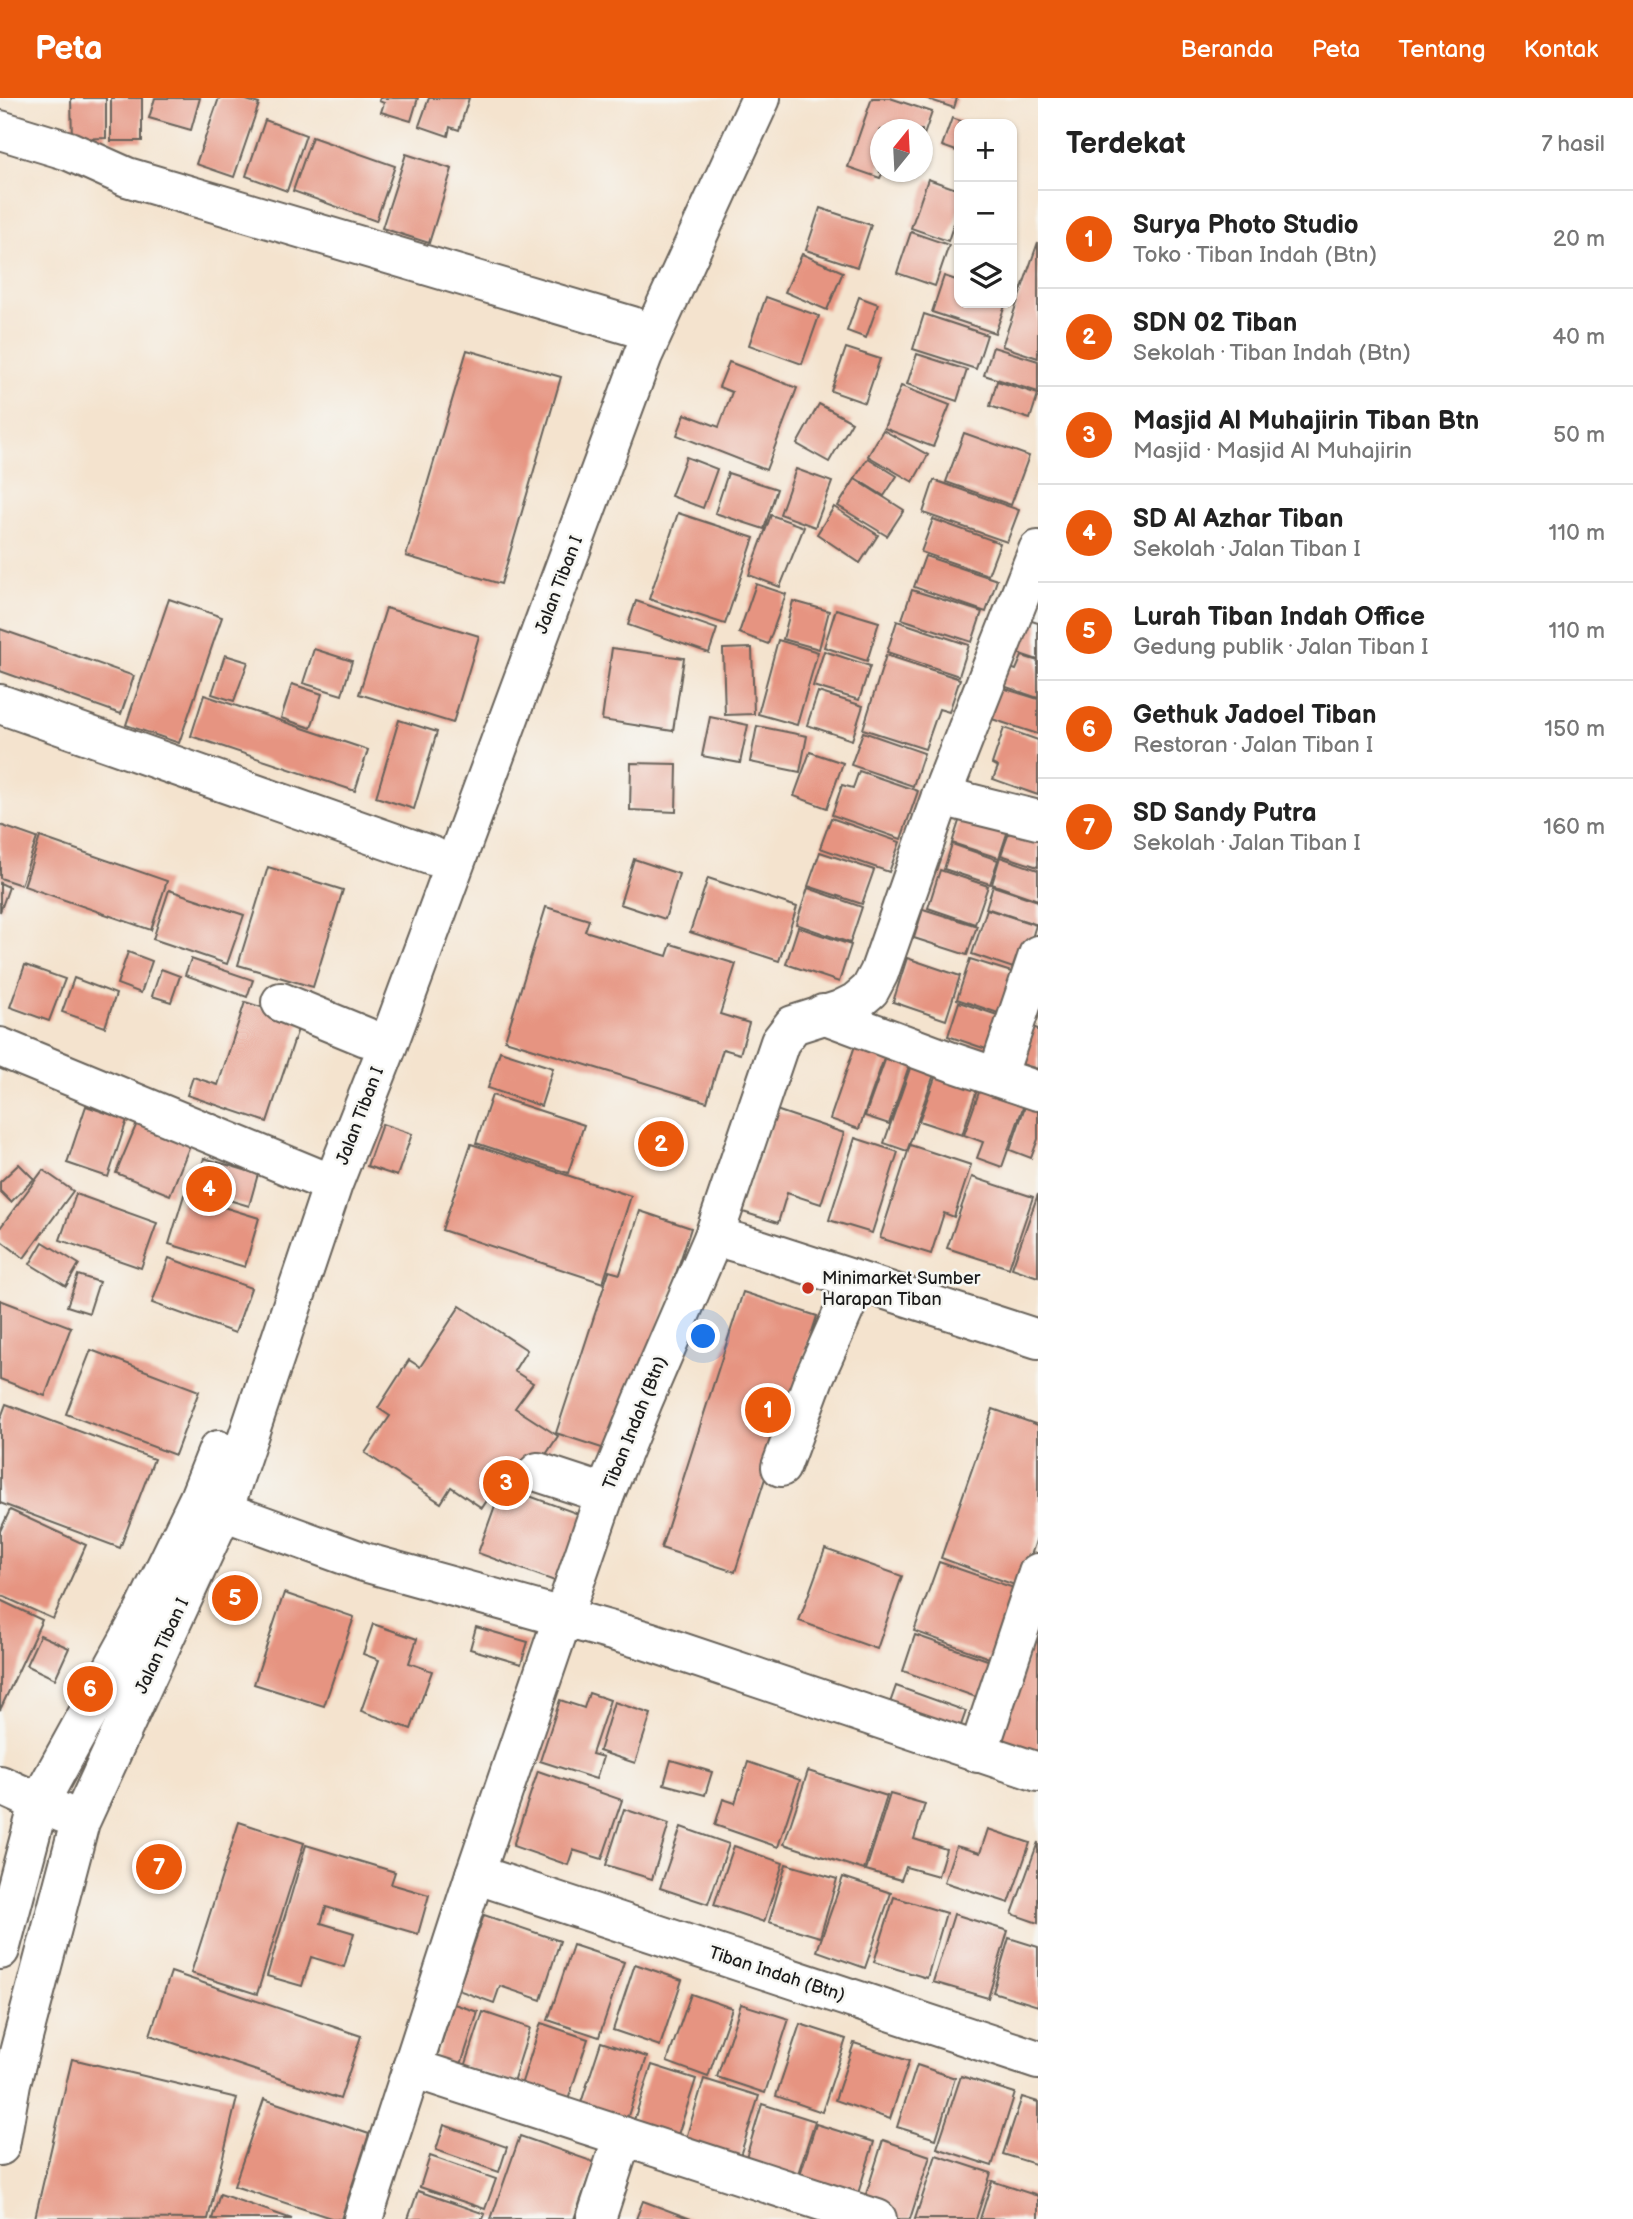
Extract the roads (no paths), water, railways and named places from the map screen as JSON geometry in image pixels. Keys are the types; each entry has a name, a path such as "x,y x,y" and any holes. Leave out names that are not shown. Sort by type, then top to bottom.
{"street":[{"name":"Jalan Tiban I","path":"0,1950 39,1803 144,1612 199,1498 263,1335 315,1177 609,379 738,98"},
{"name":"Jalan Tiban I","path":"0,2146 11,2083 80,1822 223,1511 333,1184 388,1045 643,355 761,98"},
{"path":"0,130 69,151 127,177 632,326"},
{"name":"Tiban Indah (Btn)","path":"363,2219 475,1874 605,1494 642,1401 714,1237 780,1042 793,1025 856,1003 870,990 941,796 1038,550"},
{"path":"0,705 432,856"},
{"path":"941,796 1038,820"},
{"path":"997,1077 1038,955"},
{"path":"282,1002 366,1037"},
{"path":"823,1014 1038,1091"},
{"path":"0,1047 315,1177"},
{"path":"714,1237 1038,1339"},
{"path":"781,1467 814,1378 857,1280"},
{"path":"538,1472 605,1494"},
{"path":"223,1511 364,1562 648,1641 1038,1772"},
{"path":"978,1753 1032,1612 1038,1573"},
{"path":"0,1785 80,1822"},
{"name":"Tiban Indah (Btn)","path":"475,1874 1038,2060"},
{"path":"412,2068 877,2219"},
{"path":"596,2219 623,2136"}],"place":[{"name":"SDN 02 Tiban","path":"661,1144"},
{"name":"SD Al Azhar Tiban","path":"209,1189"},
{"name":"Minimarket Sumber Harapan Tiban","path":"808,1288"},
{"name":"Surya Photo Studio","path":"768,1410"},
{"name":"Masjid Al Muhajirin Tiban Btn","path":"506,1483"},
{"name":"Lurah Tiban Indah Office","path":"235,1598"},
{"name":"Gethuk Jadoel Tiban","path":"90,1689"},
{"name":"SD Sandy Putra","path":"159,1867"}]}
